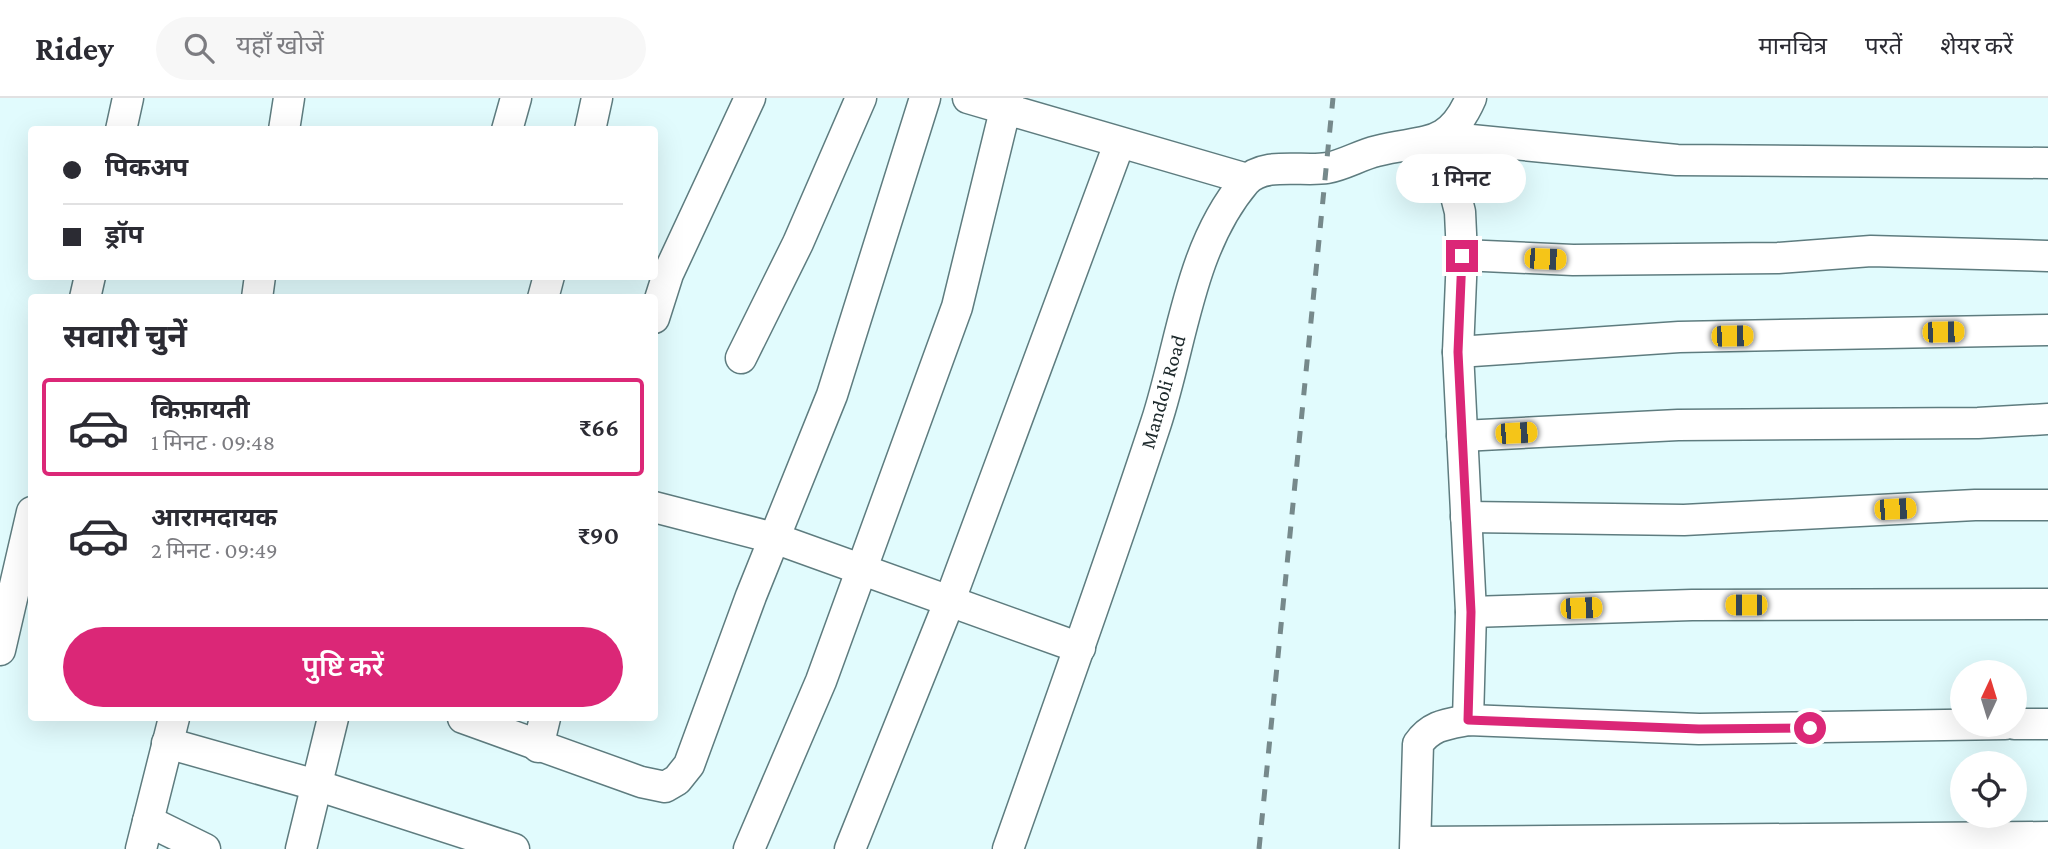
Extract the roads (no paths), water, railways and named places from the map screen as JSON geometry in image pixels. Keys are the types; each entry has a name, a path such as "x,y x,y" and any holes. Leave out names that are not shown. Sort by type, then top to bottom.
{"street":[{"path":"122,126 128,98"},
{"path":"285,126 289,98"},
{"path":"509,126 516,98"},
{"path":"591,126 597,98"},
{"path":"658,305 668,274 750,98"},
{"path":"741,358 798,243 861,98"},
{"path":"471,721 641,782 665,787 677,780 689,765 774,537 832,395 925,98"},
{"path":"968,98 1006,104 1119,144 1247,179 1269,170 1327,168 1375,151 1432,140 1677,160 2048,163"},
{"path":"1432,140 1462,120 1471,98"},
{"path":"749,849 821,681 957,307 1006,104"},
{"path":"1432,140 1460,212 1462,256 1458,352 1471,612 1468,720"},
{"path":"850,849 950,600 1119,144"},
{"name":"Mandoli Road","path":"1008,849 1157,421 1208,242 1223,212 1247,179"},
{"path":"1462,256 1573,260 1764,258 1871,251 2048,256"},
{"path":"1458,352 1679,337 2048,330"},
{"path":"1462,436 1678,425 1979,423 2048,419"},
{"path":"1466,517 1684,520 1975,505 2048,505"},
{"path":"658,508 774,537 1080,648"},
{"path":"0,650 28,529"},
{"path":"1471,612 1692,605 2048,604"},
{"path":"1950,725 1699,729 1468,720 1441,725 1425,733 1418,744 1416,845 2048,837"},
{"path":"301,849 332,721"},
{"path":"538,747 544,721"},
{"path":"2027,724 2048,724"},
{"path":"205,849 144,835 171,731 316,785 514,849"}],"railway":[{"path":"1259,849 1333,98"}]}
